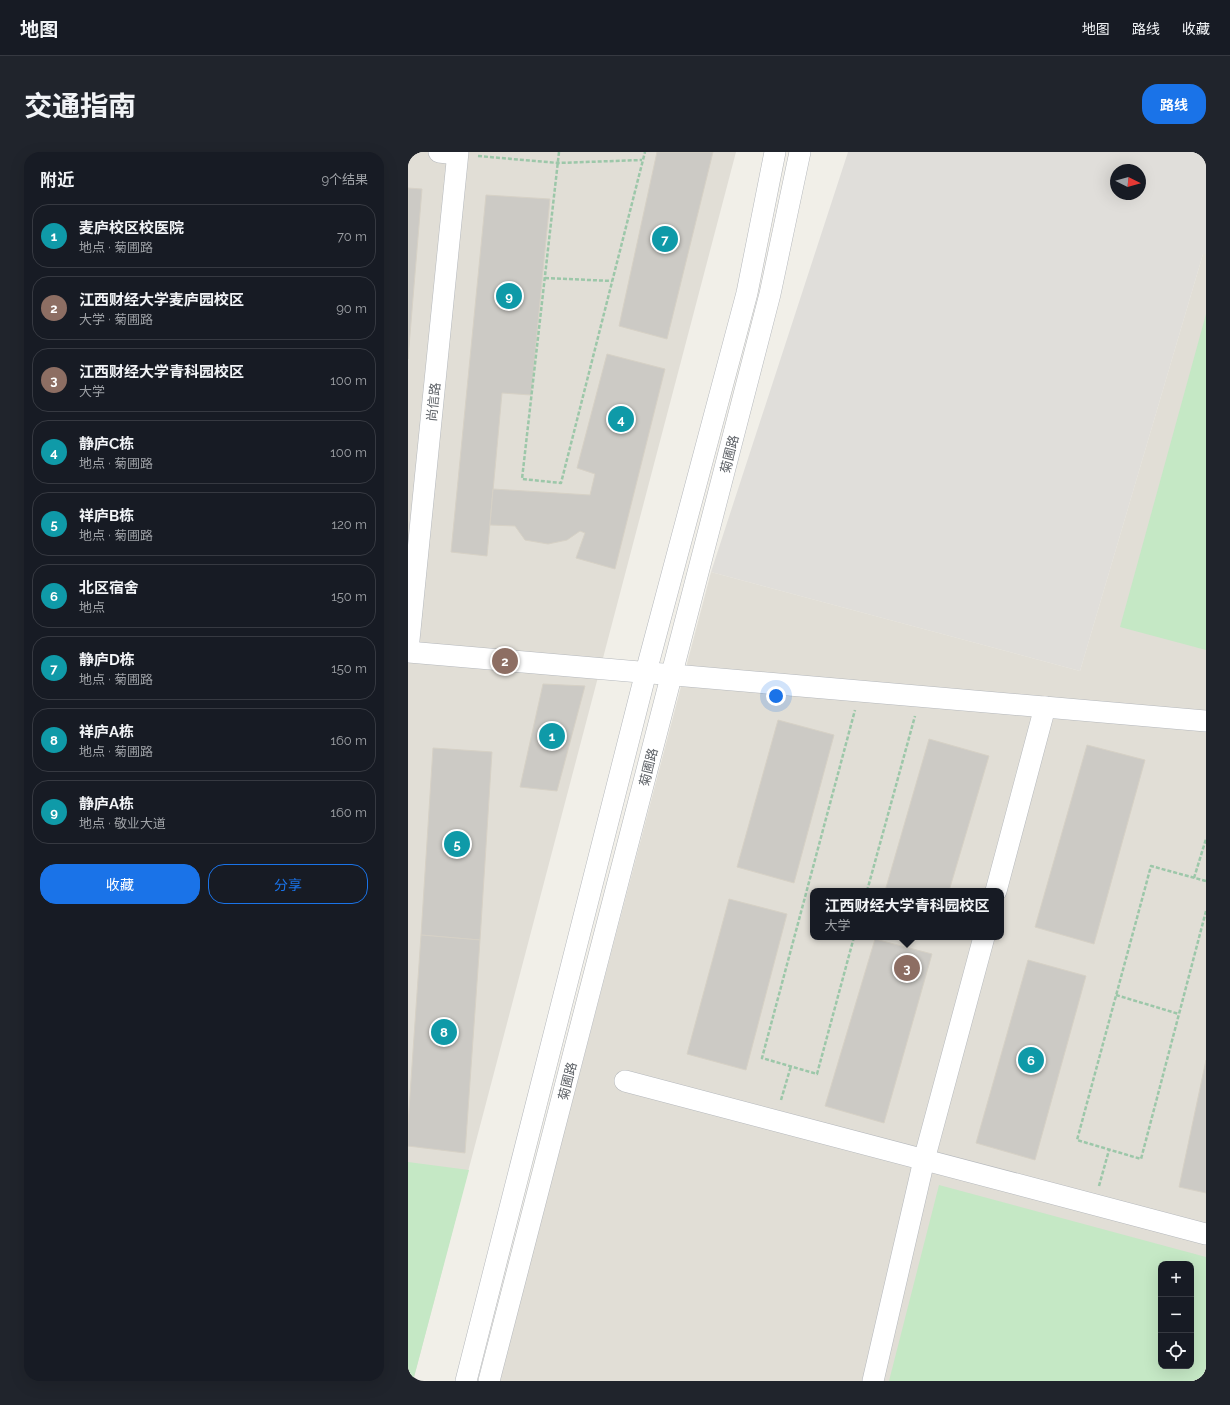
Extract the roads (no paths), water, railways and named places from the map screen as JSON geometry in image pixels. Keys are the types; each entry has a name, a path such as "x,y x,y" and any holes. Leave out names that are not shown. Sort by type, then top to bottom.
{"street":[{"name":"菊圃路","path":"466,1381 646,672 747,293 775,152"},
{"name":"菊圃路","path":"489,1381 770,294 800,152"},
{"name":"尚信路","path":"408,651 451,153"},
{"path":"408,651 1206,721"},
{"path":"997,888 1045,707"},
{"path":"873,1381 924,1160 983,940"},
{"path":"625,1081 1206,1234"}],"place":[{"name":"静庐D栋","path":"665,239"},
{"name":"静庐A栋","path":"509,296"},
{"name":"静庐C栋","path":"621,419"},
{"name":"江西财经大学麦庐园校区","path":"505,661"},
{"name":"麦庐校区校医院","path":"552,736"},
{"name":"祥庐B栋","path":"457,844"},
{"name":"江西财经大学青科园校区","path":"907,968"},
{"name":"祥庐A栋","path":"444,1032"},
{"name":"北区宿舍","path":"1031,1060"}]}
